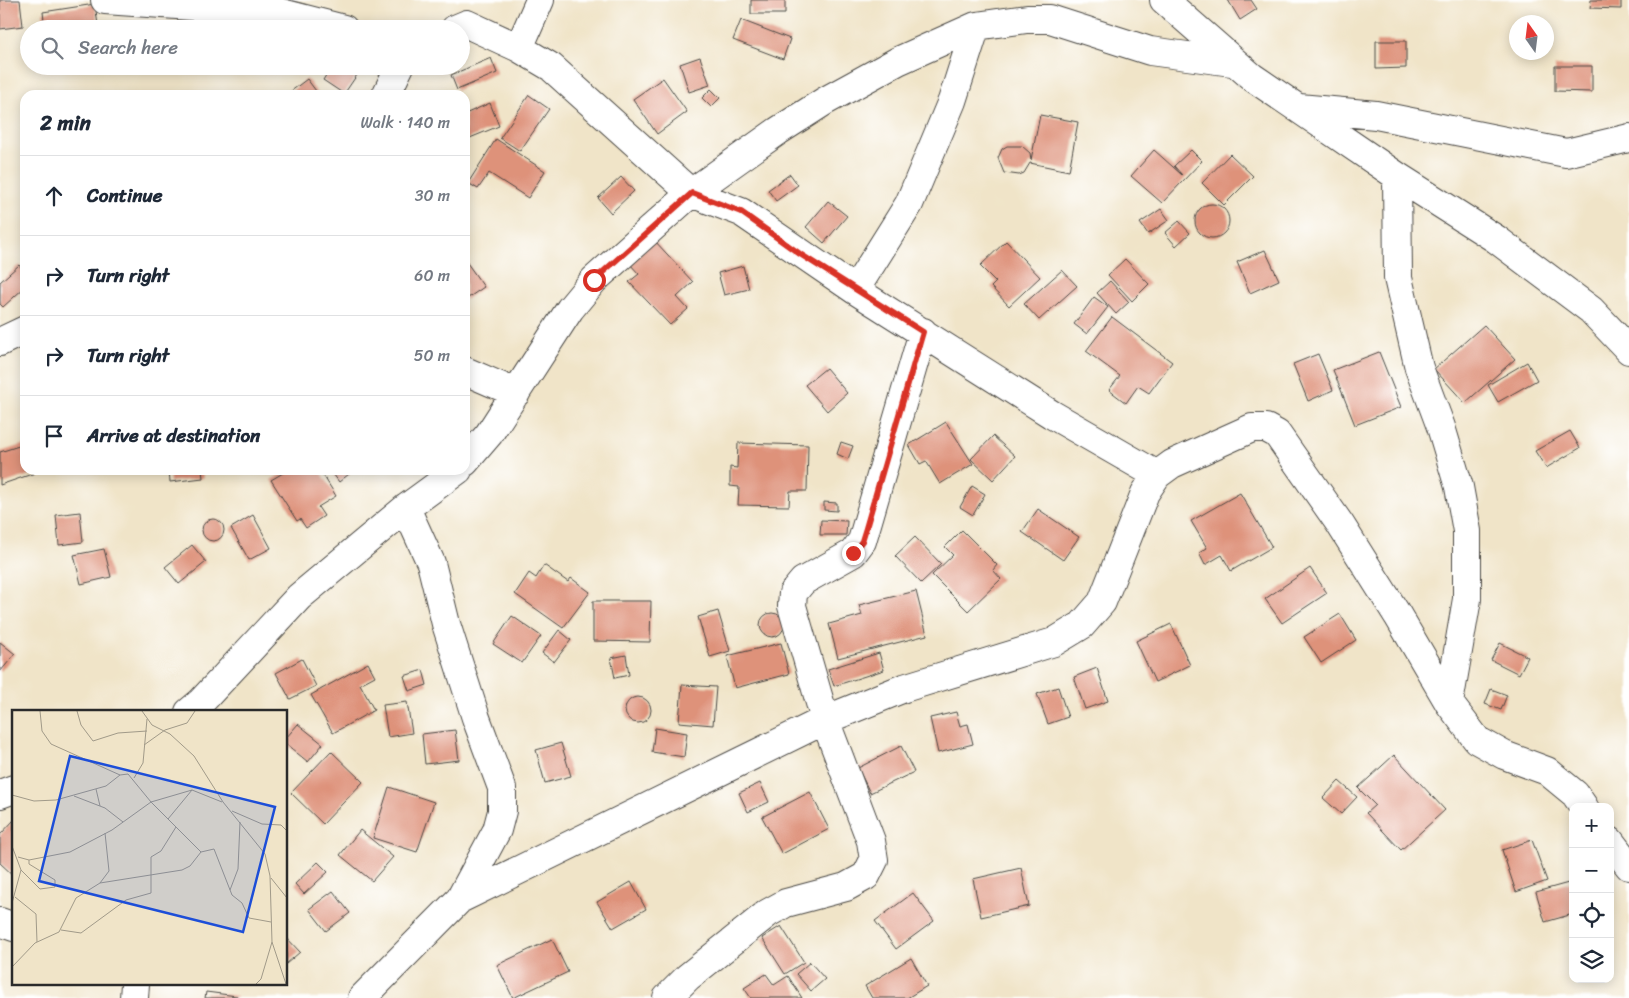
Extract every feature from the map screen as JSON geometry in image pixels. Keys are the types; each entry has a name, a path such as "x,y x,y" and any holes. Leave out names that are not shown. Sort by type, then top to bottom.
{"street":[{"path":"105,0 278,12 309,20"},
{"path":"519,48 540,0"},
{"path":"1164,0 1232,62 1397,176 1504,245 1591,310 1629,350"},
{"path":"470,456 489,434 570,309 594,280 692,193 778,131 825,100 898,61 976,26 1026,19 1050,18 1150,51 1232,62"},
{"path":"470,25 519,48 552,67 692,193 741,212 855,290 1051,414 1157,475"},
{"path":"855,290 909,204 952,101 976,26"},
{"path":"388,90 396,75"},
{"path":"1296,108 1376,115 1566,153 1629,138"},
{"path":"1397,176 1398,278 1419,368 1441,427 1459,487 1467,531 1467,599 1449,703"},
{"path":"0,342 20,332"},
{"path":"668,998 688,977 768,914 786,903 846,887 866,876 874,860 871,841 826,720 792,606 793,593 803,581 853,553 862,541 923,332"},
{"path":"470,373 516,393"},
{"path":"460,899 826,720 904,688 1054,642 1082,625 1102,602 1145,493 1157,475 1172,464 1252,428 1266,428 1277,434 1340,524 1398,616 1449,703 1477,740 1504,755 1548,771 1569,788 1581,803"},
{"path":"190,710 299,597 406,508 451,475"},
{"path":"362,998 460,899 496,830 502,811 502,788 476,718 449,633 431,563 406,508"},
{"path":"0,794 12,790"},
{"path":"1614,846 1629,866"}],"building":[{"path":"0,0 20,0 22,20 20,20 20,26 0,29"},
{"path":"751,0 785,0 785,14 751,14"},
{"path":"1228,0 1251,0 1257,9 1240,20"},
{"path":"1591,0 1621,0 1621,9 1590,8"},
{"path":"95,4 97,20 44,20 43,12"},
{"path":"741,20 790,39 783,59 733,40"},
{"path":"1376,41 1406,41 1406,68 1376,69"},
{"path":"700,57 710,85 689,92 680,64"},
{"path":"491,58 497,73 457,90 451,75 470,75 470,67"},
{"path":"1555,66 1592,66 1592,92 1555,91"},
{"path":"326,75 357,75 347,90 338,90 323,80"},
{"path":"663,78 687,112 657,134 633,99"},
{"path":"307,79 315,90 293,90"},
{"path":"711,89 720,98 711,107 702,98"},
{"path":"529,95 549,109 520,151 500,138"},
{"path":"490,103 499,126 470,138 470,112"},
{"path":"1040,115 1078,122 1069,171 1030,163 1024,173 1019,175 1004,173 998,158 1002,149 1007,146 1022,146 1030,153 1031,160"},
{"path":"496,139 545,171 528,198 489,173 478,189 470,184 470,180"},
{"path":"1154,150 1182,175 1174,166 1191,150 1202,161 1162,203 1131,176"},
{"path":"1230,154 1253,176 1224,205 1202,183"},
{"path":"790,174 798,185 776,201 768,190"},
{"path":"621,177 634,191 611,213 598,198"},
{"path":"828,201 847,216 824,243 806,227"},
{"path":"1212,204 1224,209 1229,221 1224,233 1212,238 1200,233 1195,221 1200,209"},
{"path":"1161,209 1169,220 1148,234 1140,223"},
{"path":"1179,221 1190,233 1176,246 1165,233"},
{"path":"654,240 693,282 677,297 688,309 670,325 629,282 639,274 629,263"},
{"path":"1006,241 1040,277 1009,306 991,287 996,282 980,266"},
{"path":"1265,250 1279,280 1250,293 1237,262"},
{"path":"1125,259 1149,284 1132,301 1108,275"},
{"path":"19,265 20,266 20,292 3,307 0,304 0,282"},
{"path":"743,266 749,289 724,295 718,273"},
{"path":"470,267 484,287 470,297"},
{"path":"1062,270 1077,286 1039,320 1024,304"},
{"path":"1110,281 1129,302 1116,314 1097,293"},
{"path":"1094,297 1108,307 1087,334 1074,324"},
{"path":"1112,317 1172,362 1149,393 1138,386 1126,403 1109,390 1120,376 1086,351"},
{"path":"1484,325 1515,359 1465,403 1434,369"},
{"path":"1379,352 1401,407 1355,425 1333,370"},
{"path":"1318,354 1333,390 1308,401 1293,364"},
{"path":"1527,362 1537,380 1498,402 1488,385"},
{"path":"826,368 847,393 827,411 805,385"},
{"path":"946,422 973,464 940,484 926,461 920,464 909,445"},
{"path":"1570,431 1580,448 1546,468 1535,451"},
{"path":"993,436 1015,456 993,480 971,459"},
{"path":"841,442 853,446 848,459 837,454"},
{"path":"738,443 808,445 807,491 790,491 789,506 738,505 739,487 730,486 730,467 737,468"},
{"path":"20,446 20,475 29,475 0,485 0,452"},
{"path":"169,475 203,475 203,478 170,482"},
{"path":"280,475 323,475 336,496 318,507 324,516 306,528 300,519 297,521 271,480"},
{"path":"334,475 348,475 339,482"},
{"path":"972,486 985,494 973,515 960,507"},
{"path":"1240,493 1272,547 1231,571 1222,555 1205,565 1199,553 1207,548 1191,521"},
{"path":"824,502 837,503 837,511 824,510"},
{"path":"1038,509 1079,537 1063,560 1022,532"},
{"path":"80,512 83,542 59,545 56,515"},
{"path":"253,515 271,548 249,560 231,528"},
{"path":"213,519 221,522 224,530 221,538 213,541 205,538 202,530 205,522"},
{"path":"821,520 847,521 846,535 820,535"},
{"path":"962,530 997,565 993,570 1001,579 968,611 932,575 953,555 945,547"},
{"path":"915,537 941,564 921,583 895,556"},
{"path":"192,545 206,562 179,584 165,567"},
{"path":"104,549 111,577 81,584 74,555"},
{"path":"544,565 568,582 571,578 590,592 563,628 515,594 529,573 536,578"},
{"path":"1310,568 1327,593 1282,623 1265,599"},
{"path":"916,591 927,635 838,658 829,624 862,615 859,605"},
{"path":"593,601 651,601 650,642 593,641"},
{"path":"718,611 730,651 710,657 698,617"},
{"path":"772,613 777,614 783,620 783,630 777,636 772,637 767,636 761,630 760,625 761,620 767,614"},
{"path":"1340,614 1356,640 1321,663 1304,637"},
{"path":"512,616 541,636 522,663 493,644"},
{"path":"1171,624 1190,665 1155,682 1136,641"},
{"path":"559,630 571,640 554,662 542,653"},
{"path":"0,642 15,654 0,672"},
{"path":"781,643 789,674 735,688 727,656"},
{"path":"1500,643 1528,657 1519,674 1491,660"},
{"path":"879,653 884,670 834,686 828,669"},
{"path":"626,655 629,675 615,678 611,658"},
{"path":"302,659 316,686 290,699 276,673"},
{"path":"368,663 375,676 360,684 374,710 333,733 311,695"},
{"path":"1097,668 1108,701 1085,709 1074,677"},
{"path":"423,670 427,685 409,691 404,676"},
{"path":"682,685 716,687 713,725 679,722"},
{"path":"1058,687 1068,717 1048,724 1037,694"},
{"path":"1491,689 1507,695 1501,710 1485,704"},
{"path":"638,697 647,701 651,710 647,719 638,723 629,719 625,710 629,701"},
{"path":"407,702 412,733 388,737 383,705"},
{"path":"956,712 960,726 968,724 973,744 938,753 930,718"},
{"path":"298,724 323,744 308,762 288,746 288,736"},
{"path":"655,728 687,733 684,757 652,752"},
{"path":"455,730 459,760 425,764 422,734"},
{"path":"561,743 571,776 545,783 536,750"},
{"path":"901,746 914,772 870,793 858,768"},
{"path":"331,751 363,782 323,824 291,793"},
{"path":"1394,755 1445,810 1401,850 1366,813 1375,805 1358,788"},
{"path":"1339,781 1357,797 1341,814 1323,798"},
{"path":"760,783 769,802 748,812 739,793"},
{"path":"389,787 434,802 417,852 373,838"},
{"path":"810,792 829,829 782,854 762,817"},
{"path":"12,822 12,874 0,863 0,835"},
{"path":"360,830 393,857 372,881 340,855"},
{"path":"1532,840 1547,881 1516,892 1502,850"},
{"path":"318,862 328,872 304,894 295,884"},
{"path":"1021,868 1029,906 981,917 973,879"},
{"path":"631,882 646,909 613,928 597,902"},
{"path":"1569,883 1569,915 1545,922 1536,892"},
{"path":"333,891 350,913 326,931 309,909"},
{"path":"913,893 934,921 896,949 875,921"},
{"path":"781,926 804,962 785,974 762,938"},
{"path":"288,939 300,952 288,962"},
{"path":"552,939 568,972 513,998 497,965"},
{"path":"911,958 927,986 907,998 872,998 865,986"},
{"path":"810,962 825,979 811,991 796,974"},
{"path":"766,974 774,985 788,976 802,998 751,998 744,988"},
{"path":"206,992 237,996 237,998 205,998"}],"route":[{"path":"594,280 692,193 741,212 800,254 923,332 862,541 853,553"}]}
